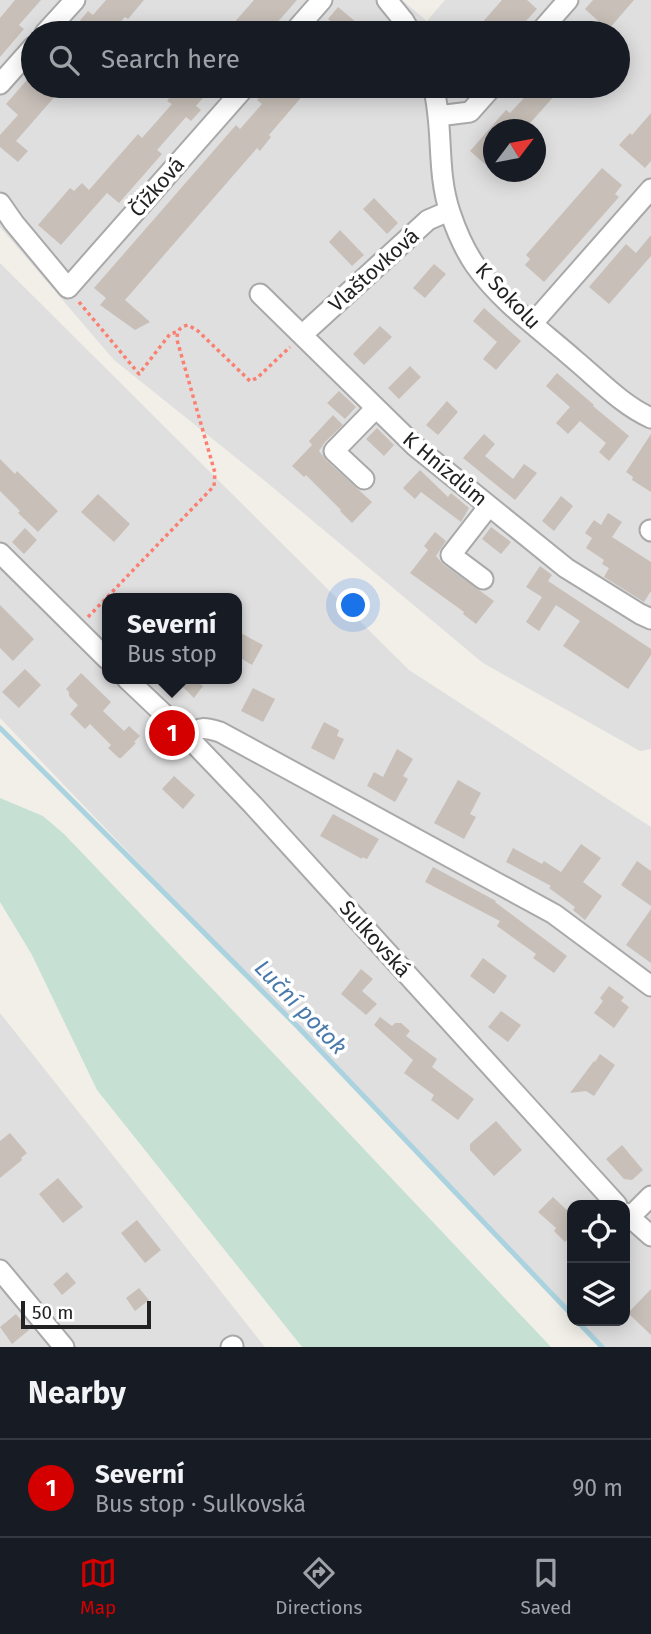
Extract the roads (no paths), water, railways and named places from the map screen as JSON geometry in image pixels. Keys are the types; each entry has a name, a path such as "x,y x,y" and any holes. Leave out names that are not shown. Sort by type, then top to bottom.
{"street":[{"path":"56,21 75,0"},
{"path":"304,21 322,0"},
{"path":"387,0 404,21"},
{"path":"550,21 568,0"},
{"path":"0,84 21,60"},
{"name":"Čížková","path":"0,203 68,288 235,98"},
{"name":"K Sokolu","path":"435,98 443,187 460,239 474,264 492,286 533,323 623,401 651,418"},
{"path":"438,116 470,112 482,98"},
{"path":"533,323 651,189"},
{"name":"Vlaštovková","path":"302,335 428,220 449,211"},
{"name":"K Hnízdům","path":"260,294 415,446 566,568 640,614 651,618"},
{"path":"363,479 334,450 376,408"},
{"path":"483,579 451,555 489,506"},
{"path":"0,554 102,654"},
{"name":"Sulkovská","path":"132,684 263,815 613,1200"},
{"path":"186,735 198,728 220,732 554,914 651,986"},
{"path":"630,1208 651,1196"},
{"name":"Sulkovská","path":"630,1217 651,1236"},
{"path":"0,1270 64,1347"}],"waterway":[{"name":"Luční potok","path":"0,728 298,1027 567,1310"},
{"name":"Luční potok","path":"582,1326 602,1347"}],"place":[{"name":"Severní","path":"172,733"}]}
